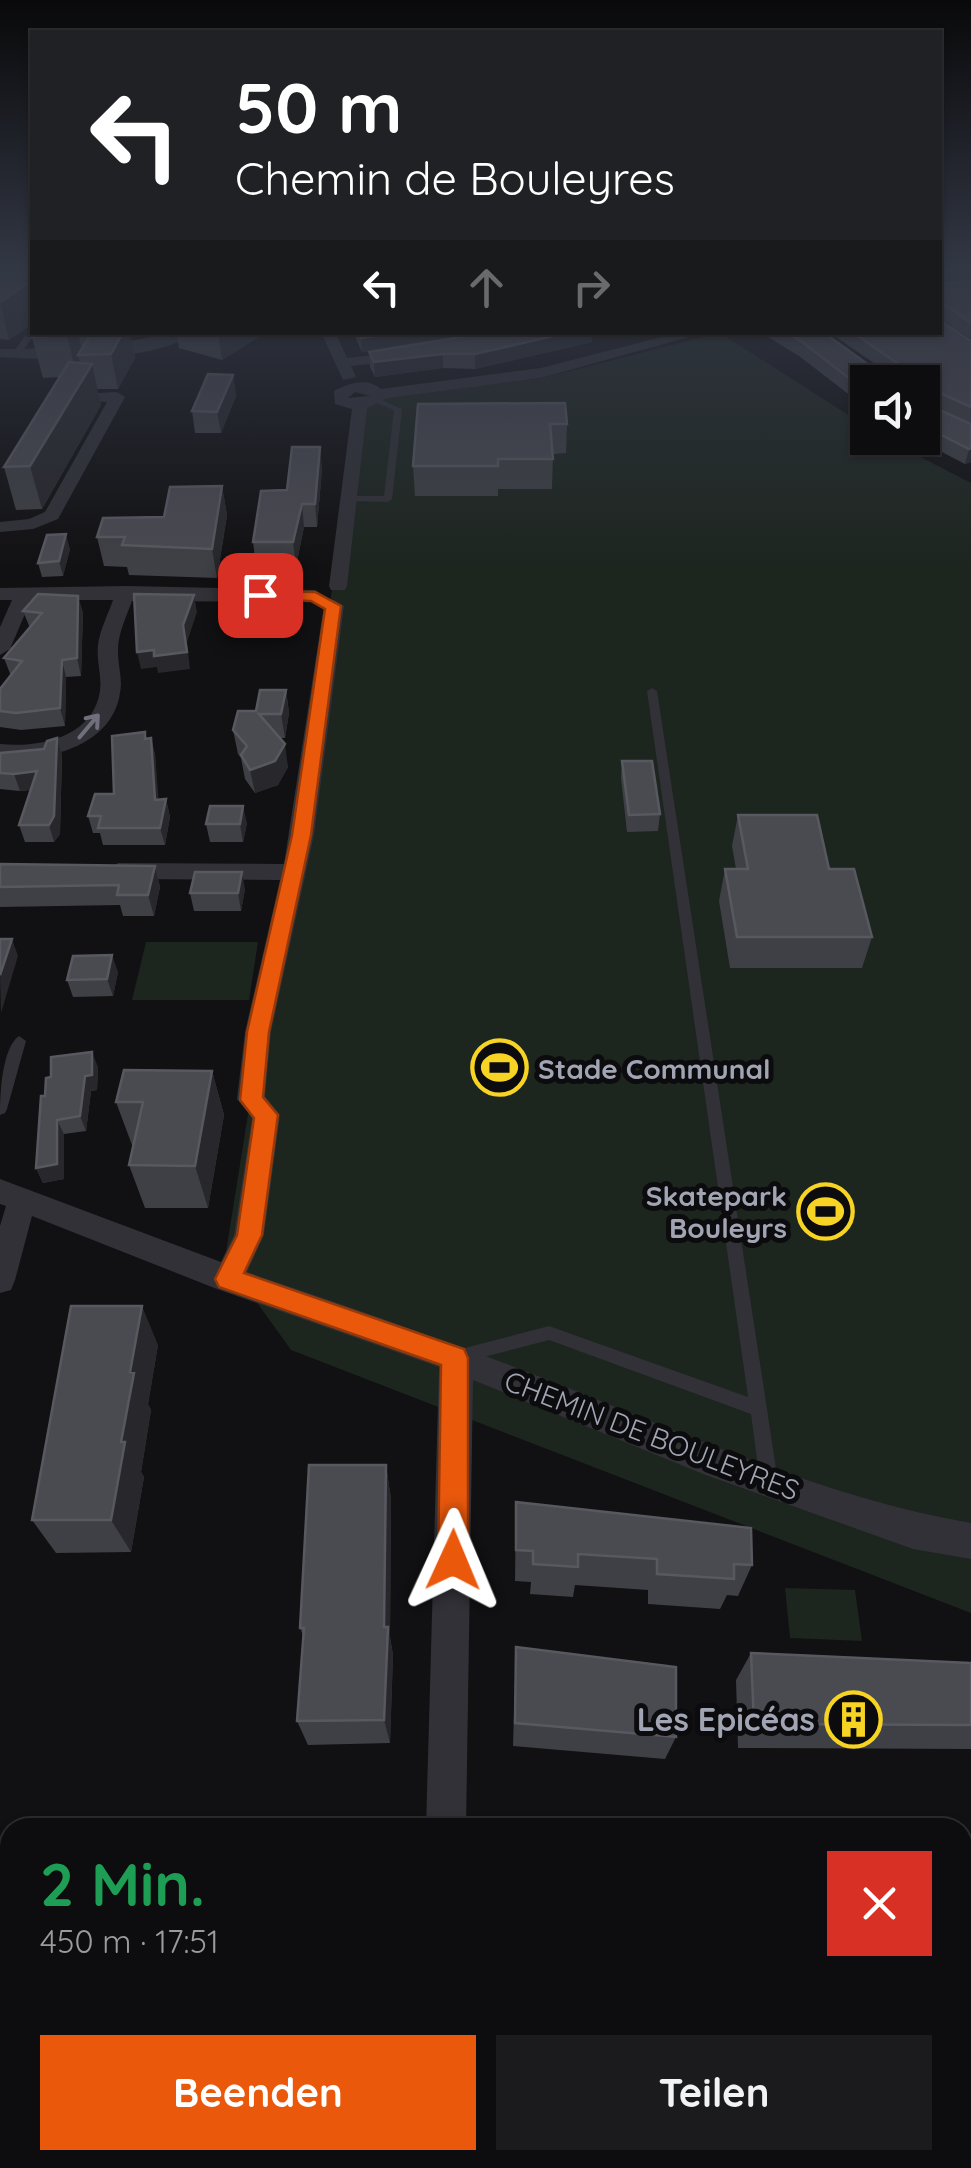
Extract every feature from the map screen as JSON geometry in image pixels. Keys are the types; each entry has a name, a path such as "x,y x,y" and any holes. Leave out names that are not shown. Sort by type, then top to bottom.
{"street":[{"path":"228,1279 249,1235 266,1115 251,1100 258,1032 304,816 329,596 367,397 346,368"},
{"path":"367,397 560,368"},
{"path":"0,527 33,524 55,511 117,397 85,397"},
{"path":"0,649 25,592"},
{"path":"0,751 14,753 73,743 90,728 110,699 108,643 126,592"},
{"path":"0,594 329,596"},
{"path":"95,871 293,872"},
{"path":"0,1280 11,1196"},
{"name":"CHEMIN DE BOULEYRES","path":"11,1196 228,1279 455,1358 769,1482 913,1531 971,1541"},
{"path":"446,1818 455,1358"}],"lane":[{"path":"350,499 388,499 398,410 367,397"},
{"path":"652,691 769,1482"},
{"path":"0,1109 19,1041"},
{"path":"455,1358 549,1333 759,1409"}],"shaded area":[{"path":"581,368 775,368 850,416 850,455 917,455 971,483 971,1613 291,1350 225,1258 363,396 538,379"},
{"path":"146,942 258,942 249,1000 132,1000"},
{"path":"785,1588 855,1590 862,1641 790,1638"}],"building":[{"path":"65,368 89,368 30,466 4,467"},
{"path":"836,368 850,368 850,379"},
{"path":"940,368 971,368 971,407 940,393"},
{"path":"208,374 233,375 217,412 192,411"},
{"path":"565,403 567,424 550,424 553,459 498,459 498,466 413,466 418,404"},
{"path":"940,410 971,424 969,449 940,434"},
{"path":"292,447 320,447 315,504 302,504 293,542 253,542 261,491 287,490"},
{"path":"222,486 212,549 122,545 125,537 97,537 103,518 164,517 170,487"},
{"path":"66,534 59,561 38,563 47,535"},
{"path":"38,594 78,596 77,658 62,660 60,708 0,711 0,689 22,661 4,658 42,613 23,611"},
{"path":"134,594 194,595 183,625 187,652 154,656 154,650 137,652"},
{"path":"260,690 286,690 281,714 259,714 285,744 275,761 250,770 241,755 247,746 233,730 238,711 256,711"},
{"path":"145,732 145,739 151,738 155,800 166,799 160,828 98,828 101,816 88,816 95,794 114,794 112,736"},
{"path":"57,738 54,816 49,825 19,825 37,771 0,773 0,753 44,749 47,741"},
{"path":"622,761 652,761 660,814 629,815"},
{"path":"210,806 243,806 240,824 206,824"},
{"path":"738,815 817,815 829,869 854,869 872,937 737,937 725,869 748,869"},
{"path":"0,864 155,866 148,895 117,895 119,885 0,887"},
{"path":"195,872 242,872 238,893 190,893"},
{"path":"0,939 12,939 0,975"},
{"path":"112,955 107,979 67,980 73,956"},
{"path":"92,1052 92,1075 85,1076 80,1116 57,1120 57,1164 36,1168 41,1096 45,1096 46,1078 51,1077 51,1057"},
{"path":"124,1070 212,1071 195,1166 129,1165 143,1102 116,1102"},
{"path":"71,1306 142,1306 111,1520 32,1520"},
{"path":"309,1465 386,1465 384,1627 388,1627 384,1720 297,1721"},
{"path":"516,1502 751,1528 752,1565 734,1564 734,1579 657,1574 657,1559 578,1554 578,1567 533,1564 533,1551 516,1550"},
{"path":"516,1647 676,1667 676,1737 515,1723"},
{"path":"751,1653 971,1663 971,1725 754,1724"}],"place":[{"name":"Stade Communal","path":"499,1068"},
{"name":"Skatepark Bouleyrs","path":"826,1211"},
{"name":"Les Epicéas","path":"854,1719"}],"route":[{"path":"260,595 315,596 322,604 334,606 302,835 279,924 258,1032 251,1100 266,1115 249,1235 228,1279 455,1358 453,1560"}]}
